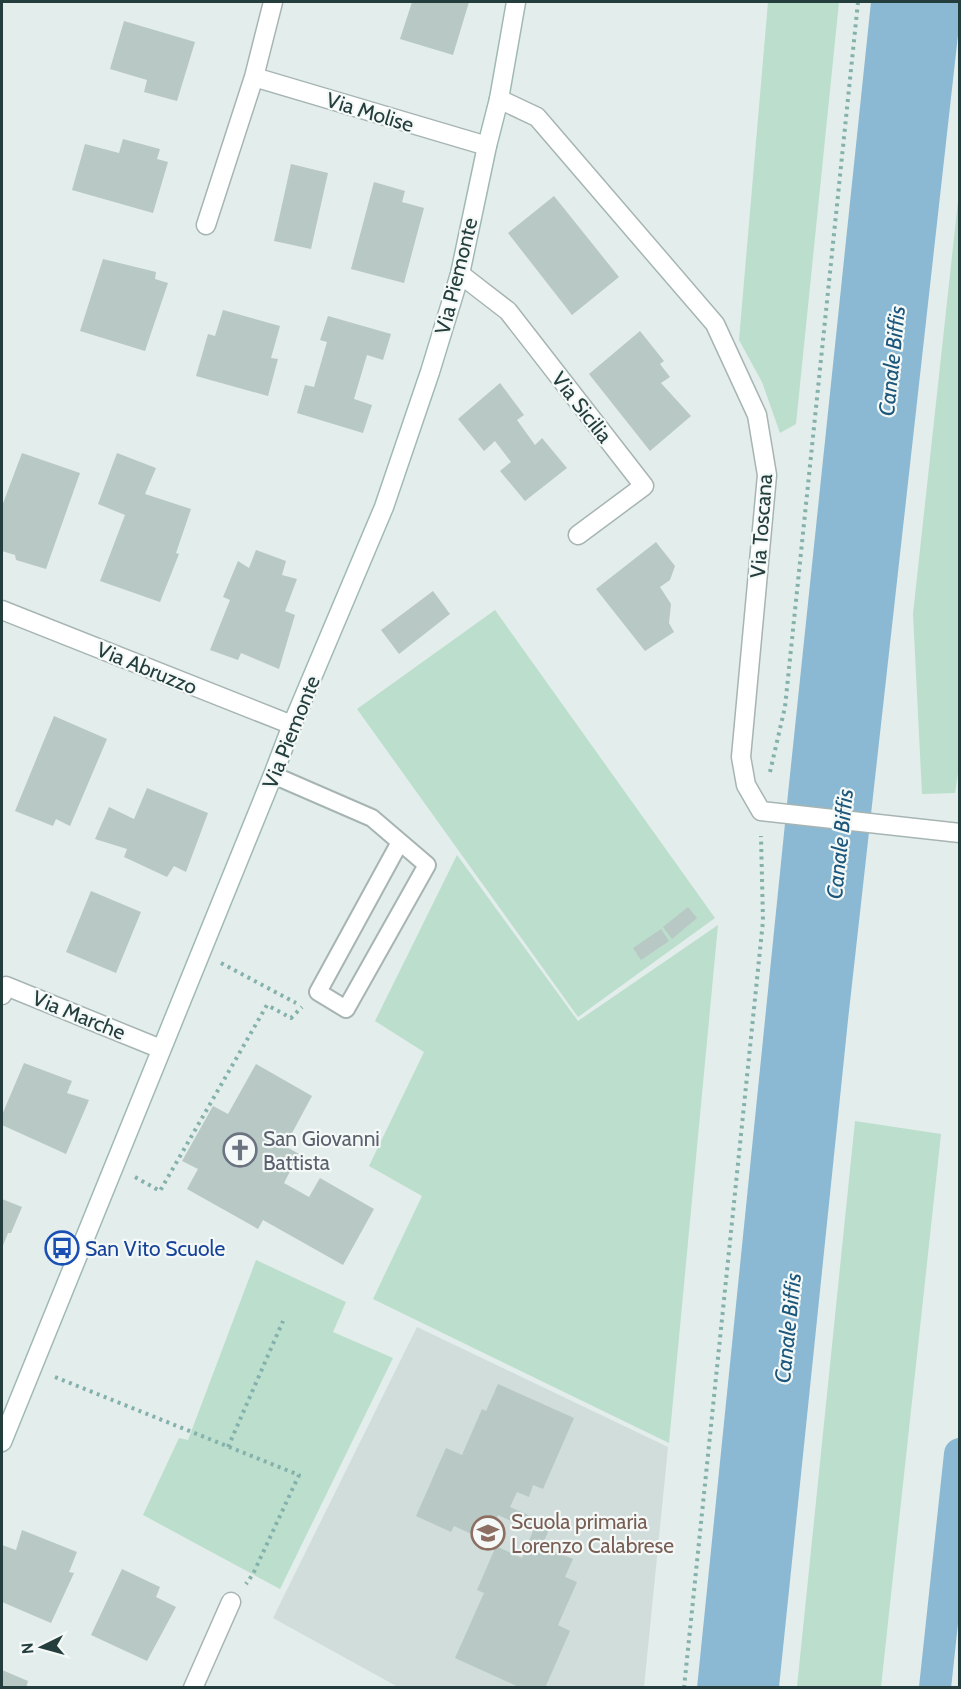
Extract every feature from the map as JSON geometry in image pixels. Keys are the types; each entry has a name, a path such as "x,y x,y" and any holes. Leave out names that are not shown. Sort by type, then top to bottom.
{"street":[{"path":"206,225 254,76 273,2"},
{"name":"Via Piemonte","path":"2,1442 292,725 384,507 460,274 487,147 500,99 516,2"},
{"name":"Via Molise","path":"254,76 487,147"},
{"name":"Via Toscana","path":"500,99 537,117 715,324 757,415 767,475 741,757 746,785 761,811"},
{"name":"Via Sicilia","path":"460,274 508,311 644,486 578,535"},
{"name":"Via Abruzzo","path":"2,610 292,725"},
{"path":"761,811 960,833"},
{"name":"Via Marche","path":"2,995 6,986 162,1049"},
{"path":"193,1688 231,1602"}],"lane":[{"path":"273,775 372,818 427,865 346,1009 318,992 400,842"}],"path":[{"path":"684,1688 763,921 761,811 785,707 858,2"},
{"path":"132,1176 160,1191 267,1005 291,1018 303,1006 217,961"},
{"path":"228,1447 283,1321"},
{"path":"59,1367 55,1378 299,1475 253,1574 231,1602"}],"shaded area":[{"name":"Scuola primaria Lorenzo Calabrese","path":"417,1327 668,1447 644,1687 398,1687 273,1618"}],"green space":[{"path":"768,2 839,2 796,424 780,433 762,382 739,340"},
{"path":"959,192 960,760 955,793 922,794 913,614"},
{"path":"495,610 715,918 578,1017 357,709"},
{"path":"457,855 578,1021 718,925 669,1443 373,1299 422,1196 369,1166 424,1052 375,1021"},
{"path":"855,1121 941,1134 881,1687 797,1687"},
{"path":"256,1260 346,1302 333,1332 393,1358 280,1589 143,1515 179,1438 188,1440"}],"water":[{"name":"Canale Biffis","path":"871,2 959,2 959,26 848,1020 779,1687 697,1688 788,794"}],"building":[{"path":"412,2 469,2 453,55 400,39"},
{"path":"124,21 195,42 177,101 144,92 147,80 110,69"},
{"path":"123,139 160,149 157,159 168,162 153,213 72,190 85,144 119,153"},
{"path":"291,164 328,173 311,249 274,241"},
{"path":"374,182 405,191 402,202 424,208 404,283 351,269"},
{"path":"554,196 619,277 572,315 508,233"},
{"path":"103,259 156,272 155,279 168,283 145,351 80,331"},
{"path":"223,310 280,326 271,358 278,359 268,396 196,376 208,334 215,336"},
{"path":"328,316 391,334 383,360 367,355 354,399 372,405 363,433 297,413 305,385 314,387 327,342 320,340"},
{"path":"640,331 664,361 660,364 670,377 661,383 691,416 650,451 589,374"},
{"path":"500,383 524,415 517,420 535,445 542,438 567,468 525,501 500,471 511,462 495,441 484,451 458,419"},
{"path":"22,453 80,473 46,569 16,560 15,555 2,551 2,506"},
{"path":"117,453 156,468 145,494 191,509 176,553 179,554 160,602 100,581 125,515 98,504"},
{"path":"656,542 675,566 670,580 660,587 671,604 669,623 674,632 645,651 596,589"},
{"path":"256,550 286,561 282,575 297,579 285,611 295,615 279,669 241,653 238,660 210,650 230,600 223,597 238,561 249,568"},
{"path":"433,591 450,614 399,654 381,630"},
{"path":"54,716 107,739 70,826 56,819 53,826 15,811"},
{"path":"147,788 208,813 186,872 174,866 167,877 124,857 127,849 95,839 109,807 134,819"},
{"path":"91,891 141,912 116,973 66,952"},
{"path":"688,907 697,918 672,939 663,927"},
{"path":"661,929 669,941 641,960 633,948"},
{"path":"24,1063 72,1081 67,1093 89,1100 66,1154 2,1125 2,1115"},
{"name":"San Giovanni Battista","path":"256,1064 312,1096 285,1146 299,1154 284,1183 309,1197 320,1178 374,1209 343,1265 263,1220 258,1229 187,1189 198,1169 182,1161 213,1106 228,1114"},
{"path":"2,1199 22,1207 2,1248"},
{"path":"498,1384 574,1418 543,1489 533,1485 529,1497 517,1492 510,1507 551,1525 542,1546 573,1559 565,1577 577,1582 558,1625 570,1631 545,1688 521,1688 455,1658 484,1593 477,1590 496,1546 522,1558 533,1531 498,1515 487,1541 454,1526 451,1532 416,1516 446,1448 462,1455 482,1409 486,1411"},
{"path":"22,1530 77,1552 69,1572 74,1573 51,1623 2,1602 2,1545 16,1550"},
{"path":"122,1569 160,1587 156,1597 176,1607 147,1661 91,1635"},
{"path":"2,1670 28,1681 26,1688 2,1688"}],"waterway":[{"path":"935,1688 960,1454"}],"place":[{"name":"San Giovanni Battista","path":"240,1150"},
{"name":"San Vito Scuole","path":"62,1248"},
{"name":"Scuola primaria Lorenzo Calabrese","path":"488,1533"}]}
